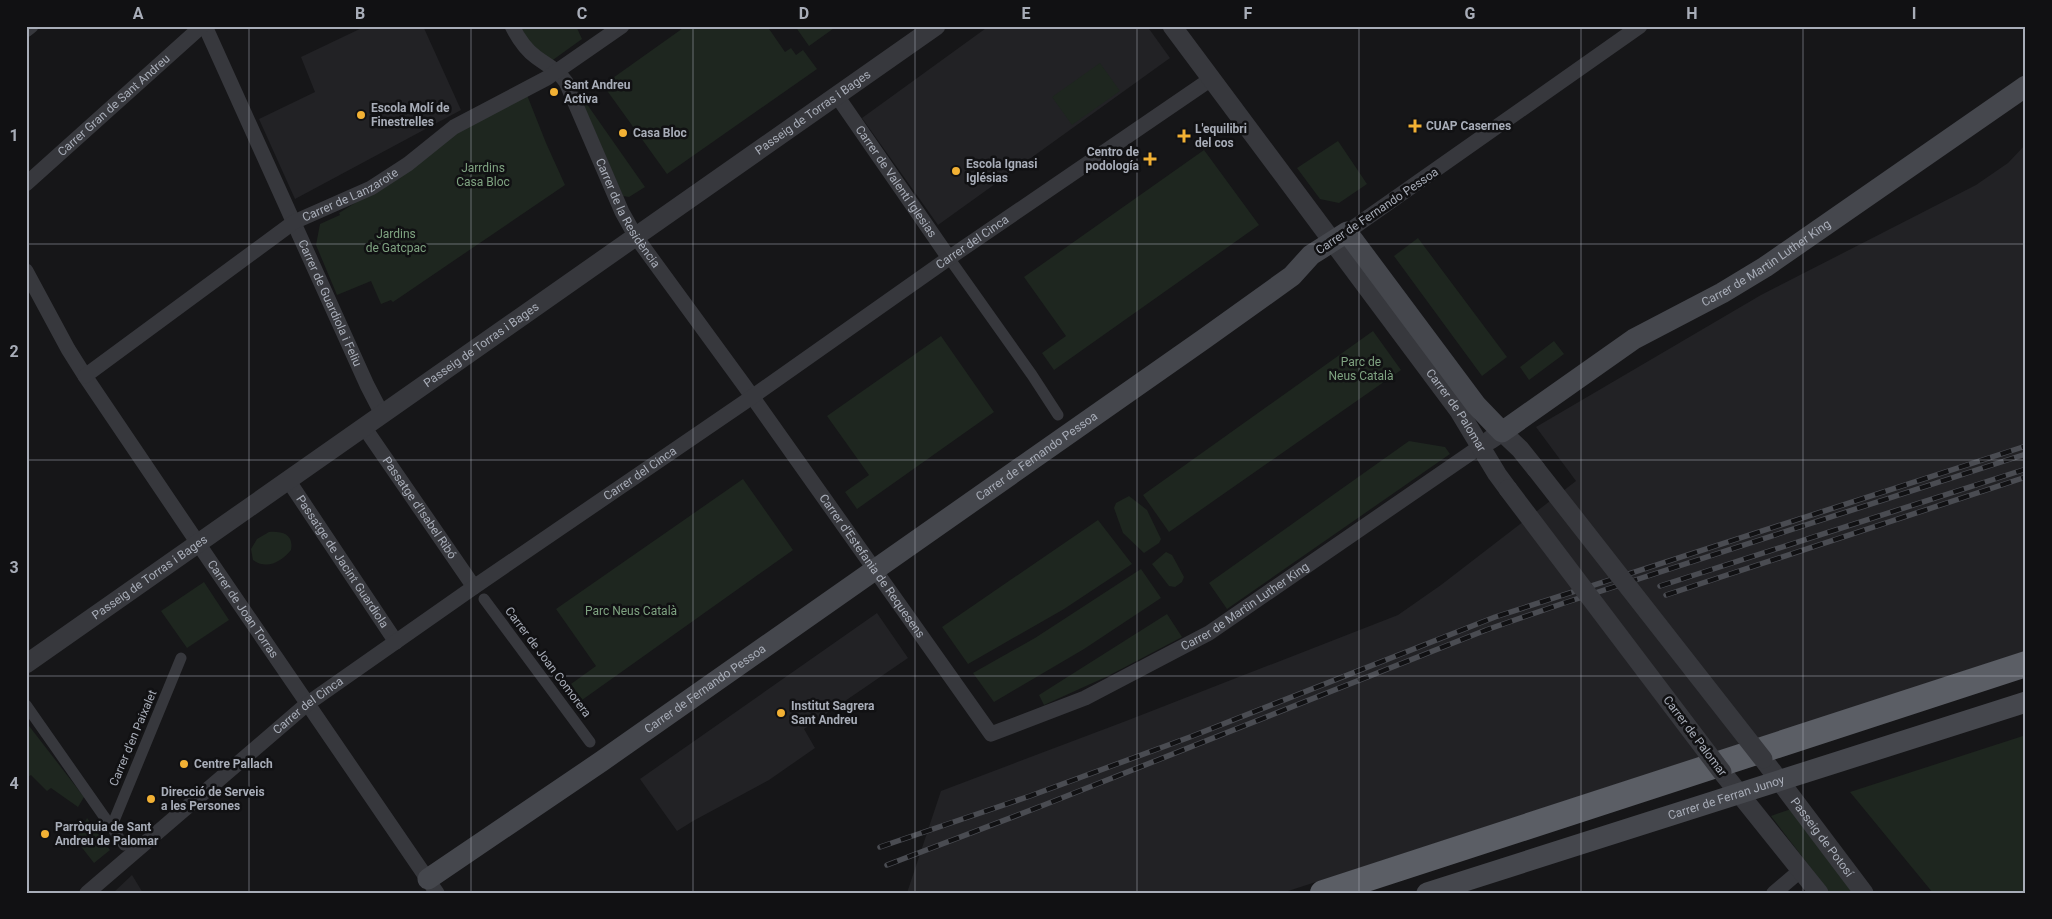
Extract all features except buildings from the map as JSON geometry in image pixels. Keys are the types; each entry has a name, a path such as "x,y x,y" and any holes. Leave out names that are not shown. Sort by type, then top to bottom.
{"highway":[{"path":"1323,893 2026,664"}],"main road":[{"name":"Carrer de Martin Luther King","path":"1502,432 1634,339 1766,268 2026,86"},
{"name":"Carrer de Palomar","path":"1339,237 1476,405 1502,432"},
{"name":"Carrer de Fernando Pessoa","path":"433,886 602,761 1292,276 1311,255 1339,237"},
{"name":"Carrer de Ferran Junoy","path":"1426,893 2026,702"}],"street":[{"path":"26,30 31,26"},
{"name":"Carrer Gran de Sant Andreu","path":"26,184 203,26"},
{"name":"Carrer de Guardiola i Feliu","path":"203,26 382,414"},
{"name":"Carrer de la Residència","path":"512,26 519,40 534,56 558,71 566,82 622,212 636,237 752,397"},
{"name":"Carrer de Lanzarote","path":"85,376 294,222 371,188 408,164 454,127 558,71 622,26"},
{"name":"Passeig de Torras i Bages","path":"26,664 936,26"},
{"name":"Carrer de Palomar","path":"1172,26 1211,79 1339,237 1459,411 1508,489 1722,772 1740,793"},
{"name":"Carrer de Fernando Pessoa","path":"1339,237 1640,26"},
{"name":"Carrer del Cinca","path":"87,893 307,704 752,397 949,258 1211,79"},
{"name":"Carrer de Valentí Iglesias","path":"837,96 1058,415"},
{"name":"Carrer de Joan Torras","path":"26,271 64,342 85,376 433,886"},
{"name":"Carrer d'Estefania de Requesens","path":"752,397 991,734"},
{"name":"Passatge d'Isabel Ribó","path":"364,428 474,587"},
{"path":"1480,446 1502,432"},
{"name":"Carrer de Palomar","path":"1502,432 1520,448 1779,781"},
{"name":"Carrer de Martin Luther King","path":"991,734 1085,698 1209,633 1480,446"},
{"name":"Passatge de Jacint Guardiola","path":"288,480 396,642"},
{"name":"Carrer de Joan Comorera","path":"484,599 590,742"},
{"name":"Carrer d'en Paixalet","path":"111,828 181,658"},
{"path":"26,705 124,845"},
{"name":"Passeig de Potosí","path":"1779,781 1864,893"},
{"path":"1740,793 1819,893"},
{"path":"1774,893 1801,870"}],"shaded area":[{"name":"Escola Molí de Finestrelles","path":"366,26 423,26 461,110 295,199 259,119 315,92 301,57"},
{"name":"Escola Ignasi Iglésias","path":"989,26 1147,26 1170,58 938,225 862,118"},
{"path":"2026,144 2026,651 1282,893 907,893 941,791 1398,615 1441,585 1576,481 1536,427 1761,295 1976,185 2008,163"},
{"name":"Institut Sagrera Sant Andreu","path":"877,613 908,658 804,729 815,748 769,780 677,831 640,779"},
{"path":"132,875 143,893 113,893"}],"green space":[{"path":"520,26 576,26 582,39 550,62 529,44"},
{"path":"686,26 767,26 785,52 791,48 796,55 803,50 817,69 667,174 603,85"},
{"path":"795,26 837,26 809,46"},
{"path":"1100,63 1120,91 1072,125 1052,97"},
{"path":"577,90 645,187 629,197 623,196"},
{"name":"Jardins de Gatcpac","path":"527,95 565,185 393,302 391,300 381,304 371,281 337,295 316,245 320,224 340,215 339,213 397,177 454,127"},
{"path":"1338,141 1367,184 1339,203 1320,199 1297,168"},
{"path":"1204,150 1259,225 1054,370 1042,353 1066,336 1024,277"},
{"path":"1418,238 1507,357 1482,376 1394,256"},
{"name":"Parc de Neus Català","path":"1373,331 1401,370 1169,532 1143,495"},
{"path":"941,336 994,412 857,509 845,492 869,475 827,416"},
{"path":"1554,341 1564,354 1529,380 1520,367"},
{"path":"1409,441 1445,447 1450,454 1227,609 1209,583"},
{"name":"Parc Neus Català","path":"743,479 793,550 582,700 571,684 596,666 556,609"},
{"path":"1129,496 1147,510 1161,539 1159,543 1144,553 1123,533 1114,508 1116,503"},
{"path":"1098,520 1132,564 1064,609 968,664 942,627"},
{"path":"269,532 282,533 289,537 291,540 291,550 274,563 258,563 253,560 251,549 257,539"},
{"path":"1166,552 1172,555 1184,577 1182,582 1175,587 1169,586 1152,564"},
{"path":"1141,569 1161,598 1084,649 994,702 973,673 1035,638"},
{"path":"204,582 229,620 187,648 161,611"},
{"path":"1167,614 1182,637 1108,676 1044,705 1039,695"},
{"path":"26,722 84,797 78,807 51,788 47,791 31,775 26,778"},
{"path":"2026,735 2026,893 1933,893 1850,792"},
{"path":"1791,809 1854,893 1830,893 1771,816"},
{"path":"87,818 110,850 94,863 76,840"}],"railway":[{"path":"880,847 1030,796 1190,737 1495,617 2026,446"},
{"path":"887,865 1486,630 1564,603 2026,454"},
{"path":"1660,586 2026,469"},
{"path":"1666,595 2026,477"}],"place":[{"name":"Sant Andreu Activa","path":"554,92"},
{"name":"Escola Molí de Finestrelles","path":"361,115"},
{"name":"CUAP Casernes","path":"1415,126"},
{"name":"Casa Bloc","path":"623,133"},
{"name":"L'equilibri del cos","path":"1184,136"},
{"name":"Centro de podología","path":"1150,159"},
{"name":"Escola Ignasi Iglésias","path":"956,171"},
{"name":"Institut Sagrera Sant Andreu","path":"781,713"},
{"name":"Centre Pallach","path":"184,764"},
{"name":"Direcció de Serveis a les Persones","path":"151,799"},
{"name":"Parròquia de Sant Andreu de Palomar","path":"45,834"}],"park label":[{"name":"Jarrdins Casa Bloc","path":"483,175"}]}
